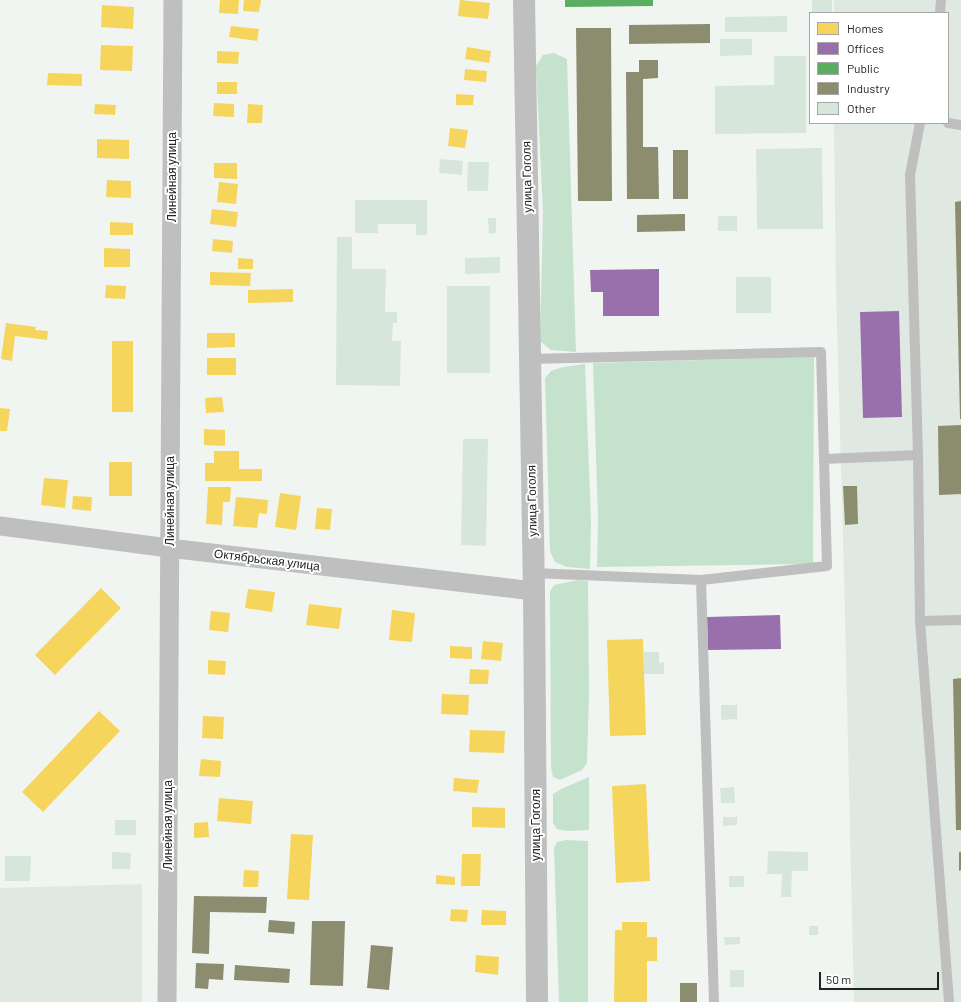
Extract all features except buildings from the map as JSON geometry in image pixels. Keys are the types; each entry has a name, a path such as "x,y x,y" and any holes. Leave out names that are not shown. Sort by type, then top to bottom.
{"street":[{"name":"Линейная улица","path":"167,1002 173,0"},
{"name":"улица Гоголя","path":"524,0 534,582 537,1002"},
{"name":"Октябрьская улица","path":"0,526 170,548 534,582"}],"lane":[{"path":"940,12 941,0"},
{"path":"949,123 961,125"},
{"path":"920,124 910,175 918,455 920,621 949,1002"},
{"path":"530,359 821,352 827,566 701,580 534,582"},
{"path":"824,459 918,455"},
{"path":"701,580 714,1002"},
{"path":"920,621 961,620"}],"shaded area":[{"path":"834,0 961,0 961,1002 854,1002 836,291 834,124 949,124 949,12 834,12"},
{"path":"142,884 142,1002 0,1002 0,888"}],"green space":[{"path":"554,53 567,59 576,352 551,350 540,341 543,212 536,66 543,55"},
{"path":"814,357 813,564 597,567 598,519 593,363"},
{"path":"585,364 591,521 590,569 567,567 555,562 550,551 545,378 551,371 563,367"},
{"path":"578,580 588,581 589,693 587,763 582,770 560,780 553,777 551,767 550,591 554,585"},
{"path":"589,777 589,830 568,831 557,829 553,823 553,794"},
{"path":"566,840 588,841 588,1002 559,1002 554,848 557,842"}]}
